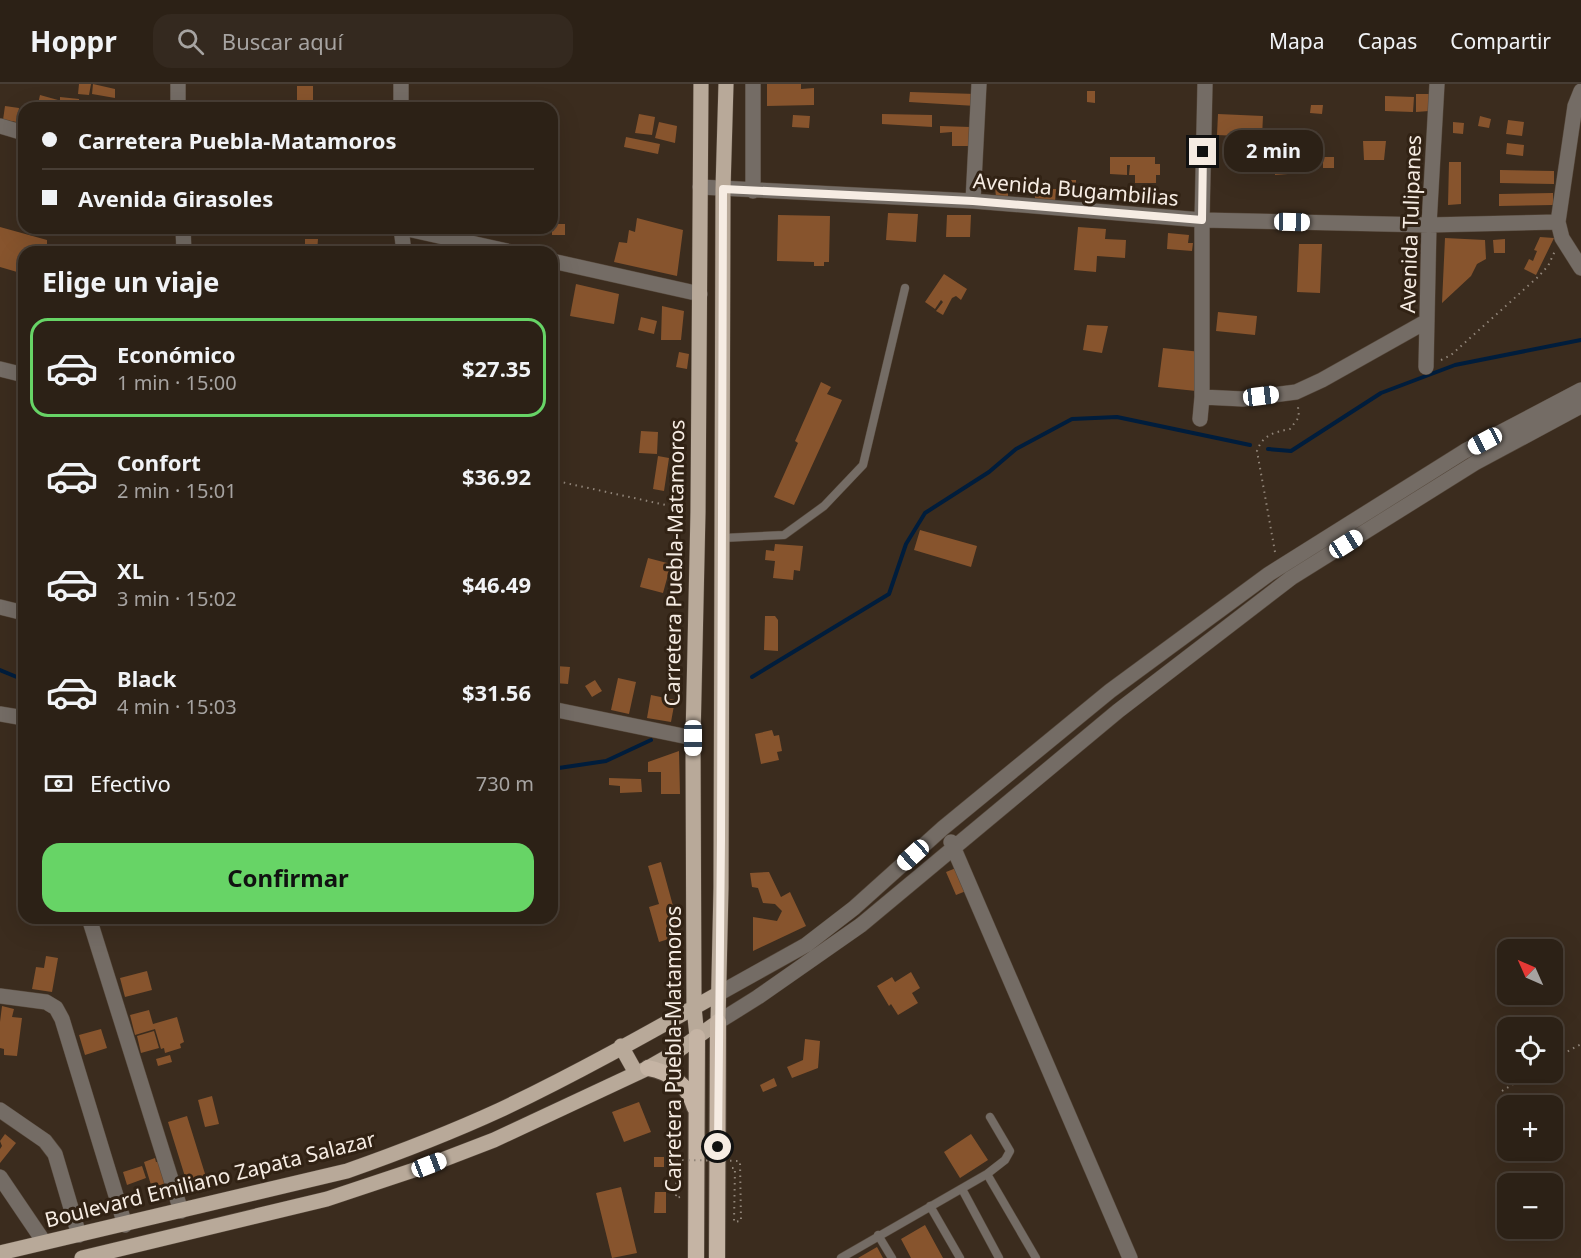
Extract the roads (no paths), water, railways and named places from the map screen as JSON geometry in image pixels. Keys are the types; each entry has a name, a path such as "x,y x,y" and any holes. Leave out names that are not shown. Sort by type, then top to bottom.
{"highway":[{"path":"717,1258 718,1022"},
{"name":"Carretera Puebla-Matamoros","path":"696,1258 697,1037"},
{"path":"642,1071 664,1072 678,1081 690,1095 696,1112"}],"main road":[{"name":"Carretera Puebla-Matamoros","path":"697,1037 694,1007 693,738 698,512 701,84"},
{"path":"718,1022 723,538 723,189 726,84"},
{"name":"Boulevard Emiliano Zapata Salazar","path":"0,1253 346,1171 390,1156 501,1109 718,994"},
{"name":"Boulevard Emiliano Zapata Salazar","path":"82,1258 110,1255 371,1186 494,1140 642,1071 718,1022"},
{"path":"621,1046 642,1071"}],"street":[{"path":"178,84 178,102"},
{"path":"401,84 401,102"},
{"path":"753,84 753,191"},
{"path":"973,201 979,84"},
{"path":"1200,419 1205,84"},
{"name":"Avenida Tulipanes","path":"1426,367 1429,225 1437,84"},
{"path":"1581,91 1575,106 1558,222 1562,238 1581,268"},
{"path":"0,126 18,131"},
{"name":"Avenida Bugambilias","path":"700,188 973,201 1202,220 1429,225 1558,222"},
{"path":"429,234 484,246"},
{"path":"558,262 700,294"},
{"path":"1202,397 1243,399 1296,392 1322,380 1427,321"},
{"path":"0,369 18,374"},
{"path":"718,994 806,945 854,908 943,828 1110,691 1278,568 1465,451 1581,390"},
{"path":"718,1022 861,925 1118,711 1291,578 1475,464 1581,406"},
{"path":"0,607 18,612"},
{"path":"558,710 693,738"},
{"path":"0,714 18,717"},
{"path":"943,828 955,848 1130,1258"},
{"path":"91,924 181,1211"},
{"path":"774,963 784,978"},
{"path":"0,996 46,1002 56,1008 62,1019 125,1225"},
{"path":"0,1110 45,1142 55,1154 79,1235"},
{"path":"0,1177 44,1242"}],"lane":[{"path":"723,538 784,535 824,506 863,465 905,288"},
{"path":"842,1258 987,1174 1005,1160 1010,1151 990,1117"},
{"path":"987,1174 1036,1258"},
{"path":"962,1189 999,1258"},
{"path":"930,1206 960,1258"},
{"path":"879,1235 892,1258"}],"waterway":[{"path":"1268,449 1291,451 1381,393 1455,365 1581,340"},
{"path":"752,677 889,594 906,544 925,513 989,472 1016,449 1072,419 1117,417 1250,445"},
{"path":"0,670 18,678"},
{"path":"558,768 606,761 651,740"}]}
